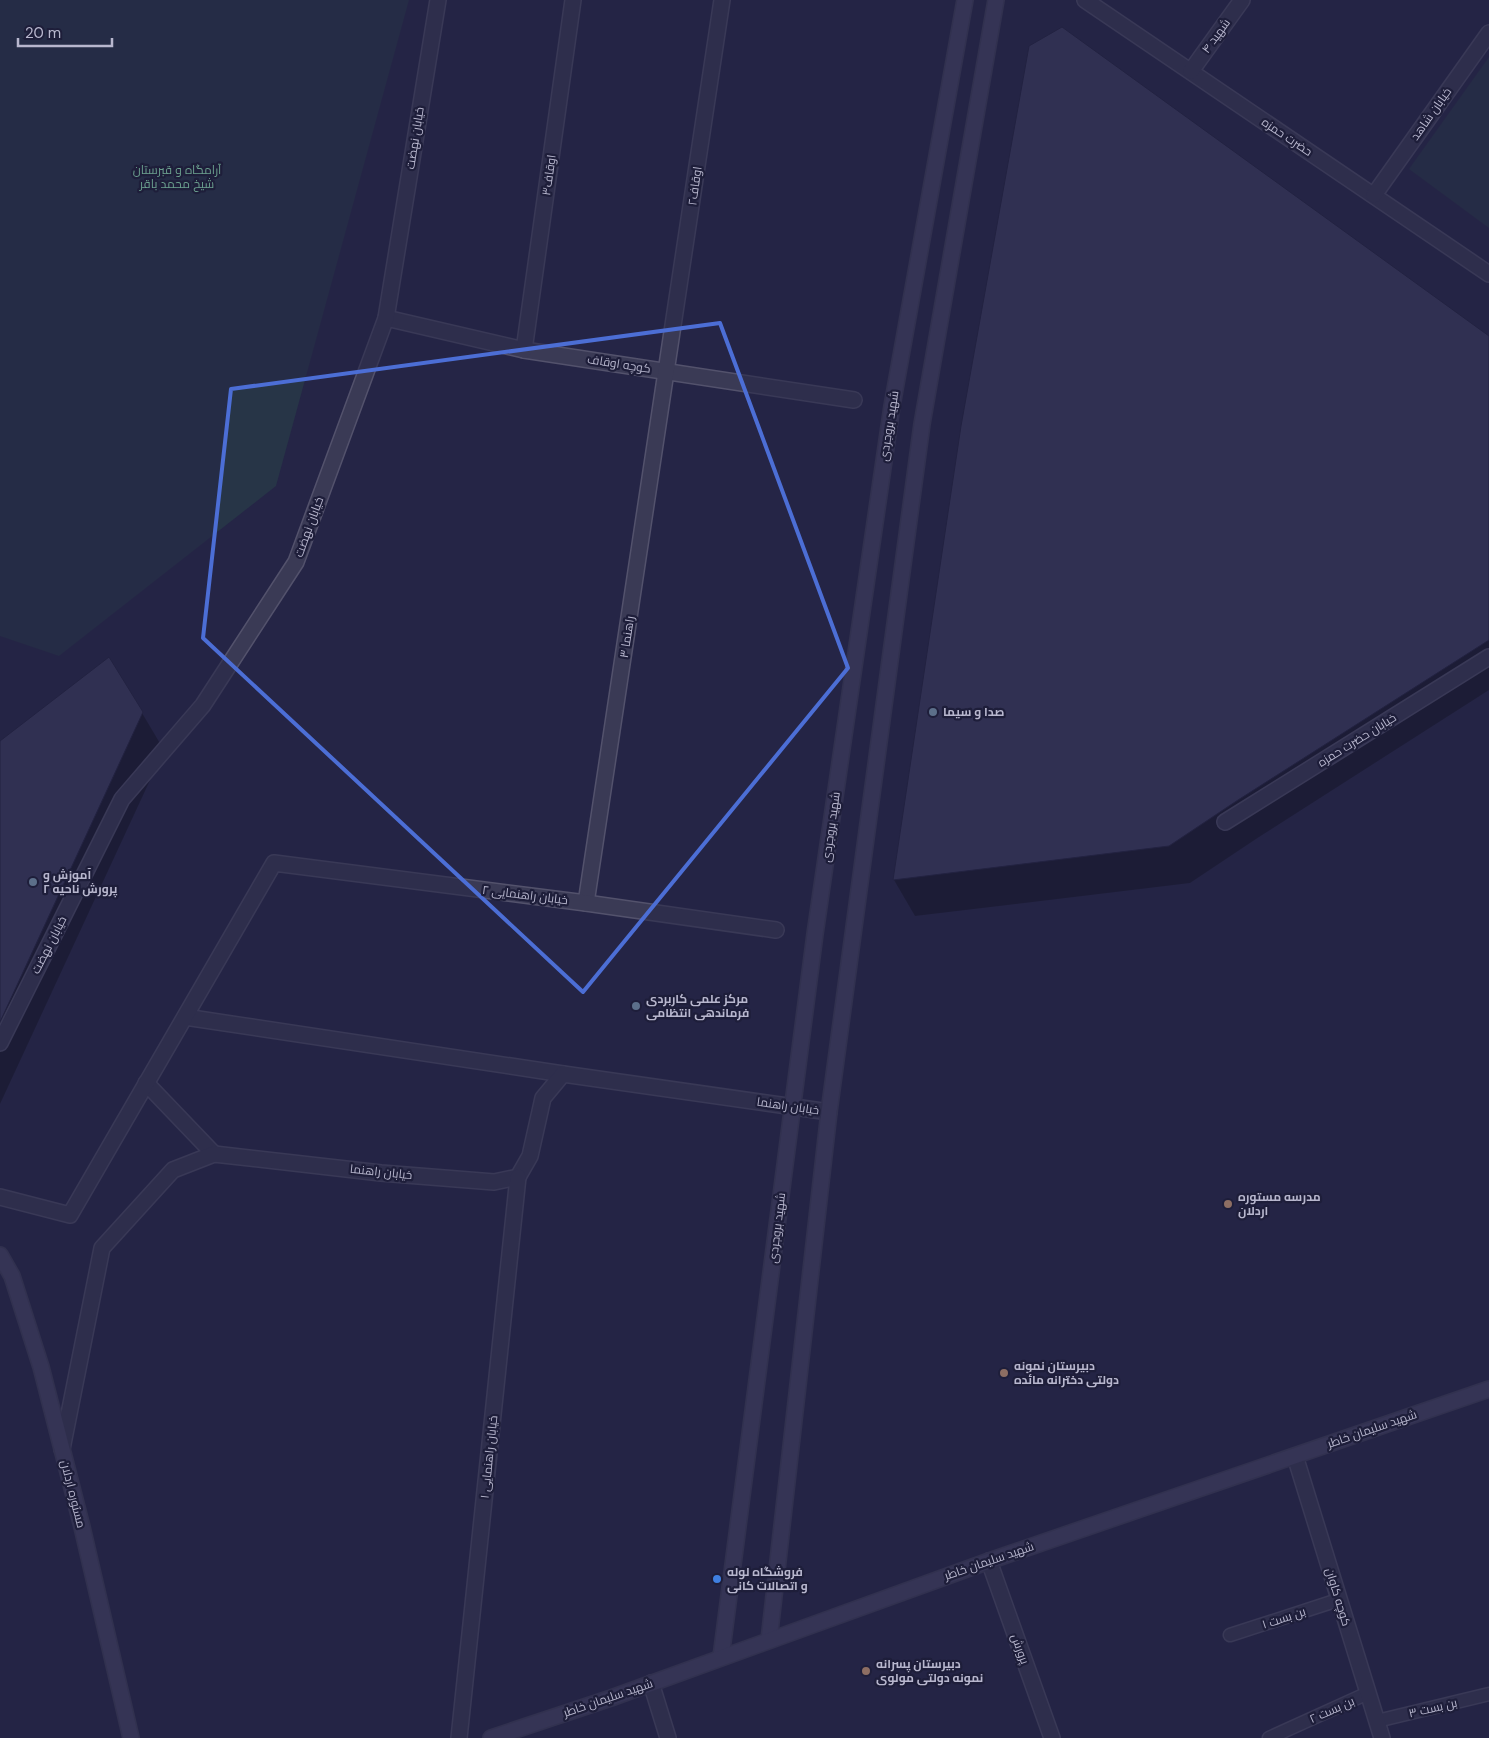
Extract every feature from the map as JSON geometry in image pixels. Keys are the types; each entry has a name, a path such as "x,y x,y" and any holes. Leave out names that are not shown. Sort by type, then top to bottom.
{"street":[{"name":"خیابان نهضت","path":"0,1043 122,799 203,705 296,562 386,318 438,0"},
{"name":"اوقاف۳","path":"524,350 573,0"},
{"name":"اوقاف۲","path":"667,371 722,0"},
{"name":"شهید بروجردی","path":"721,1657 818,915 892,406 965,0"},
{"path":"769,1640 829,1112 922,424 996,0"},
{"name":"حضرت حمزه","path":"1086,0 1489,274"},
{"name":"شهید ۴","path":"1191,71 1242,0"},
{"name":"خیابان شاهد","path":"1374,195 1489,33"},
{"name":"کوچه اوقاف","path":"386,318 524,350 854,400"},
{"name":"راهنما ۳","path":"586,903 667,371"},
{"name":"خیابان حضرت حمزه","path":"1225,822 1489,657"},
{"name":"خیابان راهنمایی ۲","path":"185,1017 274,863 586,903 776,930"},
{"name":"خیابان راهنما","path":"185,1017 829,1112"},
{"path":"0,1197 70,1215 185,1017"},
{"path":"518,1177 530,1156 543,1098 563,1074"},
{"path":"146,1083 214,1154"},
{"name":"خیابان راهنما","path":"62,1449 102,1248 173,1170 214,1154 381,1173 494,1182 518,1177"},
{"name":"خیابان راهنمایی ۱","path":"459,1738 518,1177"},
{"name":"مستوره اردلان","path":"0,1255 12,1276 40,1367 82,1527 131,1738"},
{"name":"شهید سلیمان خاطر","path":"491,1738 651,1683 989,1561 1489,1390"},
{"name":"کوچه کاوان","path":"1295,1456 1382,1738"},
{"name":"پرورش","path":"989,1561 1052,1738"},
{"path":"651,1683 668,1738"}],"lane":[{"name":"بن بست ۱","path":"1230,1636 1338,1600"},
{"name":"بن بست ۲","path":"1269,1738 1368,1694"},
{"name":"بن بست ۳","path":"1377,1721 1489,1694"}],"highlighted area":[{"path":"720,323 848,668 583,992 203,638 231,389"}],"green space":[{"name":"آرامگاه و قبرستان شیخ محمد باقر","path":"0,0 409,0 276,486 59,656 0,636"},
{"path":"1489,57 1489,228 1409,169"}],"building":[{"path":"1062,27 1489,336 1489,640 1169,846 893,880 961,426 1029,46"},
{"name":"آموزش و پرورش ناحیه ۲","path":"109,657 143,712 0,1022 0,741"}],"place":[{"name":"صدا و سیما","path":"933,712"},
{"name":"آموزش و پرورش ناحیه ۲","path":"33,882"},
{"name":"مرکز علمی کاربردی فرماندهی انتظامی","path":"636,1006"},
{"name":"مدرسه مستوره اردلان","path":"1228,1204"},
{"name":"دبیرستان نمونه دولتی دخترانه مائده","path":"1004,1373"},
{"name":"فروشگاه لوله و اتصالات کانی","path":"717,1579"},
{"name":"دبیرستان پسرانه نمونه دولتی مولوی","path":"866,1671"}]}
